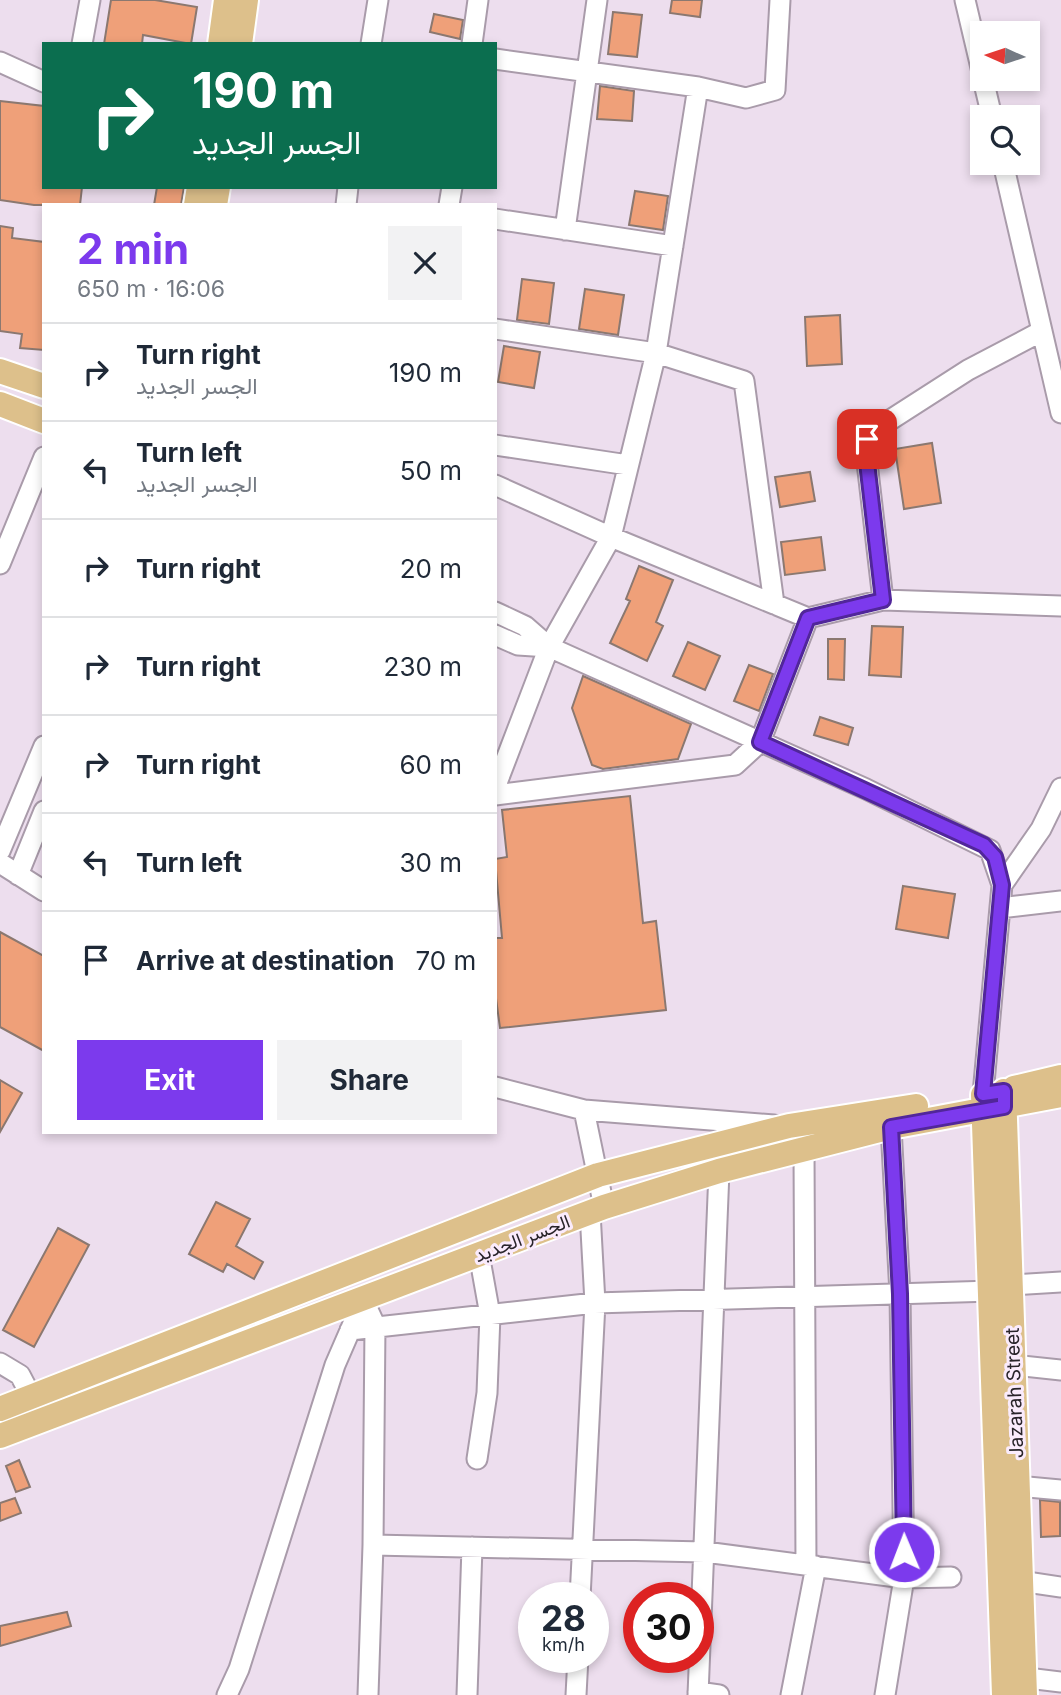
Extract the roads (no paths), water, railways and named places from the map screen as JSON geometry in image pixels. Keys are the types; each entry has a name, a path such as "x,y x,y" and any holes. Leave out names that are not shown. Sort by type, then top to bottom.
{"main road":[{"path":"220,42 226,0"},
{"path":"240,42 247,0"},
{"path":"0,371 42,385"},
{"path":"0,404 42,420"},
{"name":"الجسر الجديد","path":"0,1436 597,1210 719,1171 994,1100 1061,1077"},
{"name":"الجسر الجديد","path":"0,1409 598,1175 789,1126 994,1100 1061,1095"},
{"name":"Jazarah Street","path":"994,1100 1014,1686"},
{"name":"Jazarah Street","path":"1001,1288 1013,1365 1017,1486 1020,1581 1014,1686"}],"street":[{"path":"82,42 90,0"},
{"path":"371,42 378,0"},
{"path":"472,42 478,0"},
{"path":"565,230 585,71 597,0"},
{"path":"497,59 698,87 746,98 775,90 780,0"},
{"path":"965,0 970,21"},
{"path":"0,62 42,81"},
{"path":"497,783 549,647 611,537 656,353 698,87"},
{"path":"1006,175 1061,412"},
{"path":"497,219 673,246"},
{"path":"497,329 656,353 744,381 774,604"},
{"path":"883,600 866,454 867,439 873,431 968,370 1042,331"},
{"path":"497,445 628,465"},
{"path":"0,564 42,462"},
{"path":"497,486 611,537 808,618 883,600 1061,606"},
{"path":"497,613 525,626 549,647 984,845 995,857 1002,885 994,1100"},
{"path":"497,795 736,765 760,742 808,618"},
{"path":"497,636 518,645 549,647"},
{"path":"0,851 42,751"},
{"path":"1002,885 1041,829 1061,788"},
{"path":"18,875 42,816"},
{"path":"0,863 42,890"},
{"path":"1000,908 1061,901"},
{"path":"497,1088 584,1110 789,1126"},
{"path":"581,1582 595,1303 598,1175 584,1110"},
{"path":"886,1695 904,1578 900,1294 891,1127"},
{"path":"791,1695 811,1565 804,1151"},
{"path":"719,1171 698,1693 719,1695"},
{"path":"477,1458 488,1393 490,1315 479,1254"},
{"path":"350,1330 374,1325 595,1303 900,1294 1061,1282"},
{"path":"363,1299 374,1325 373,1545 368,1695"},
{"path":"227,1695 239,1669 335,1365 363,1299"},
{"path":"0,1363 20,1375 31,1396"},
{"path":"1013,1365 1061,1370"},
{"path":"1017,1486 1061,1490"},
{"path":"373,1545 705,1552 904,1578 951,1577"},
{"path":"467,1695 472,1547"},
{"path":"1020,1581 1061,1587"},
{"path":"576,1695 577,1673"},
{"path":"1014,1686 1061,1682"}]}
